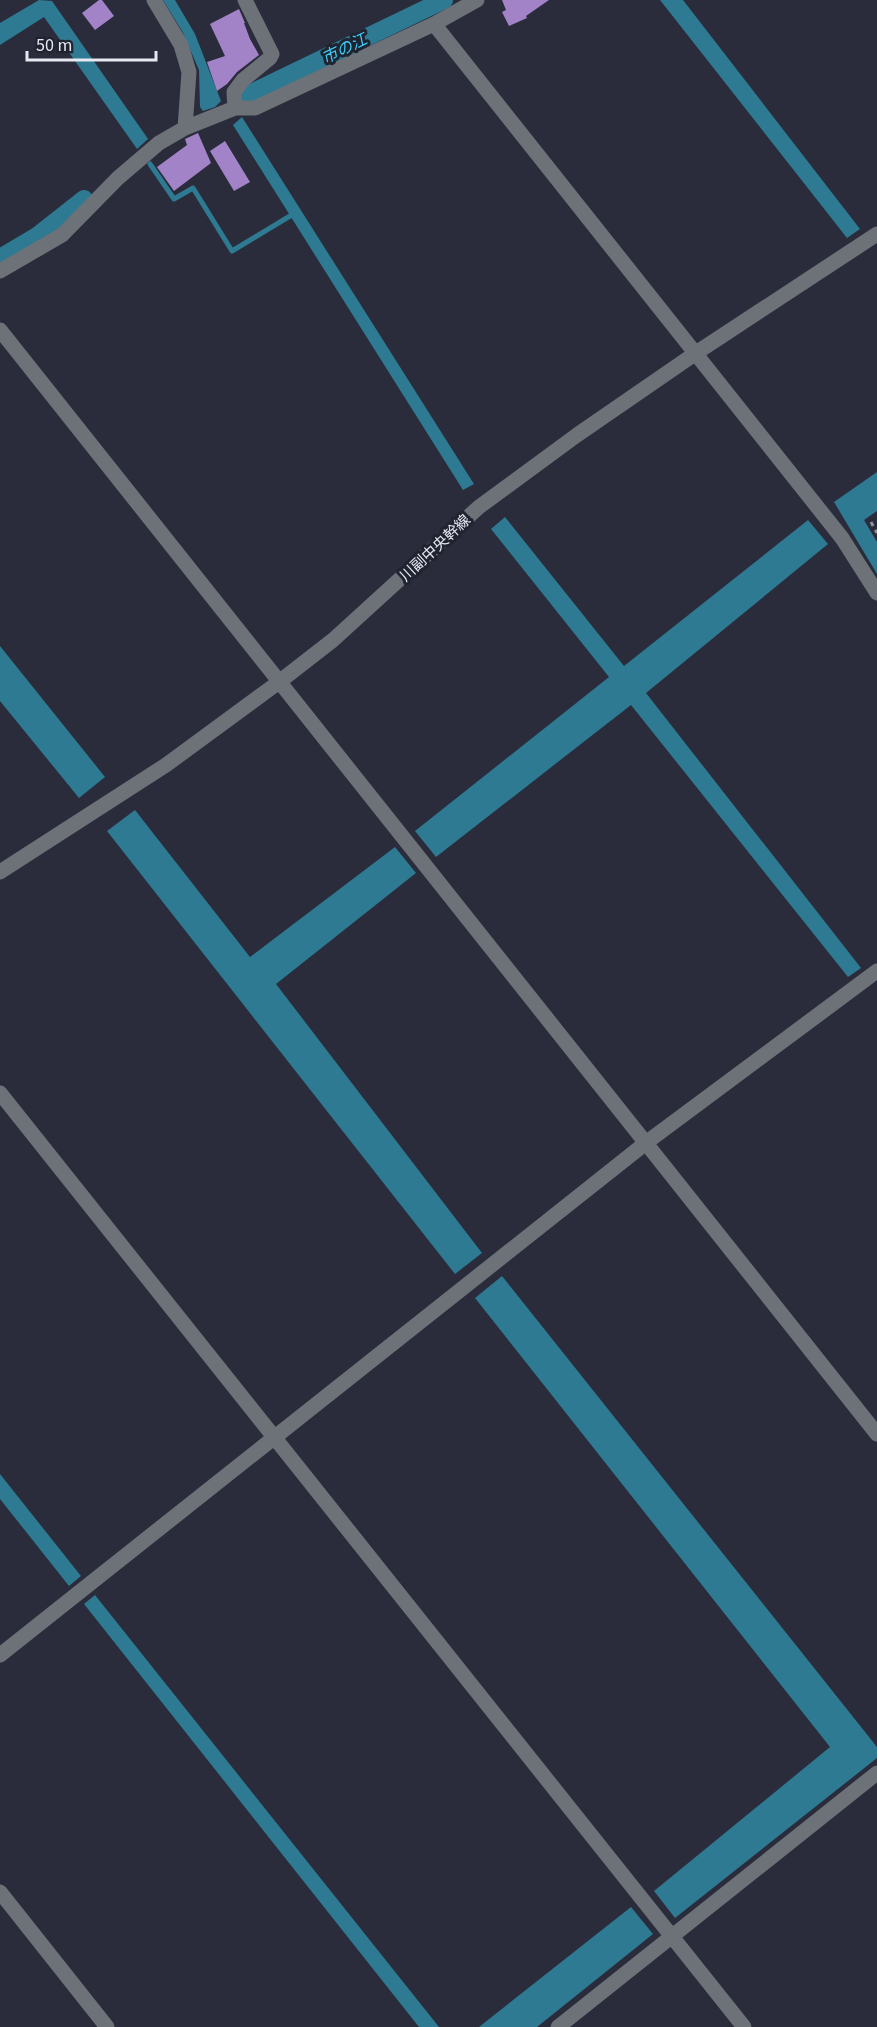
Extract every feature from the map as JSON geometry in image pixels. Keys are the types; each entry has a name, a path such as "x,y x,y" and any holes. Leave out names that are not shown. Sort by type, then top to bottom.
{"street":[{"path":"154,0 181,45 189,72 185,128"},
{"path":"235,108 234,92 243,80 272,54 245,0"},
{"path":"0,271 62,235 118,177 159,143 185,128 235,108 255,108 434,24 471,2"},
{"path":"434,24 842,538 877,593"},
{"name":"川副中央幹線","path":"0,872 166,765 279,682 333,640 479,507 577,435 696,353 877,234"},
{"path":"0,330 877,1434"},
{"path":"0,1656 647,1142 877,971"},
{"path":"0,1093 744,2027"},
{"path":"558,2027 877,1773"},
{"path":"0,1892 107,2027"}],"path":[{"path":"871,522 877,533"}],"water":[{"path":"39,0 52,1 148,139 137,149 44,17 0,45 0,23"},
{"path":"163,0 175,0 195,34 221,101 215,107 203,111 200,107 199,70 182,31"},
{"path":"660,0 683,0 860,229 847,238"},
{"path":"242,117 474,484 463,490 233,125"},
{"path":"877,472 877,511 864,520 877,542 877,574 834,502"},
{"path":"505,517 624,666 808,520 828,544 646,693 861,968 848,977 631,705 436,857 415,831 609,677 491,529"},
{"path":"0,646 105,777 79,798 0,701"},
{"path":"135,810 250,957 395,847 416,873 276,984 482,1253 455,1274 107,831"},
{"path":"502,1276 877,1747 877,1758 675,1918 654,1891 830,1747 475,1298"},
{"path":"0,1474 81,1576 69,1586 0,1499"},
{"path":"95,1595 439,2027 419,2027 84,1604"},
{"path":"631,1907 653,1934 537,2027 479,2027"}],"building":[{"path":"102,0 114,16 95,30 82,13"},
{"path":"502,0 549,0 526,16 527,18 509,26 502,12 506,10"},
{"path":"239,9 250,39 259,55 217,91 207,62 225,56 210,24"},
{"path":"198,133 211,163 174,191 157,167 187,145 185,139"},
{"path":"225,141 250,182 234,191 210,151"}],"waterway":[{"name":"市の江","path":"245,96 444,0"},
{"path":"150,164 174,199 193,188 232,251 290,216"},
{"name":"市の江","path":"0,258 37,236 84,199"}]}
